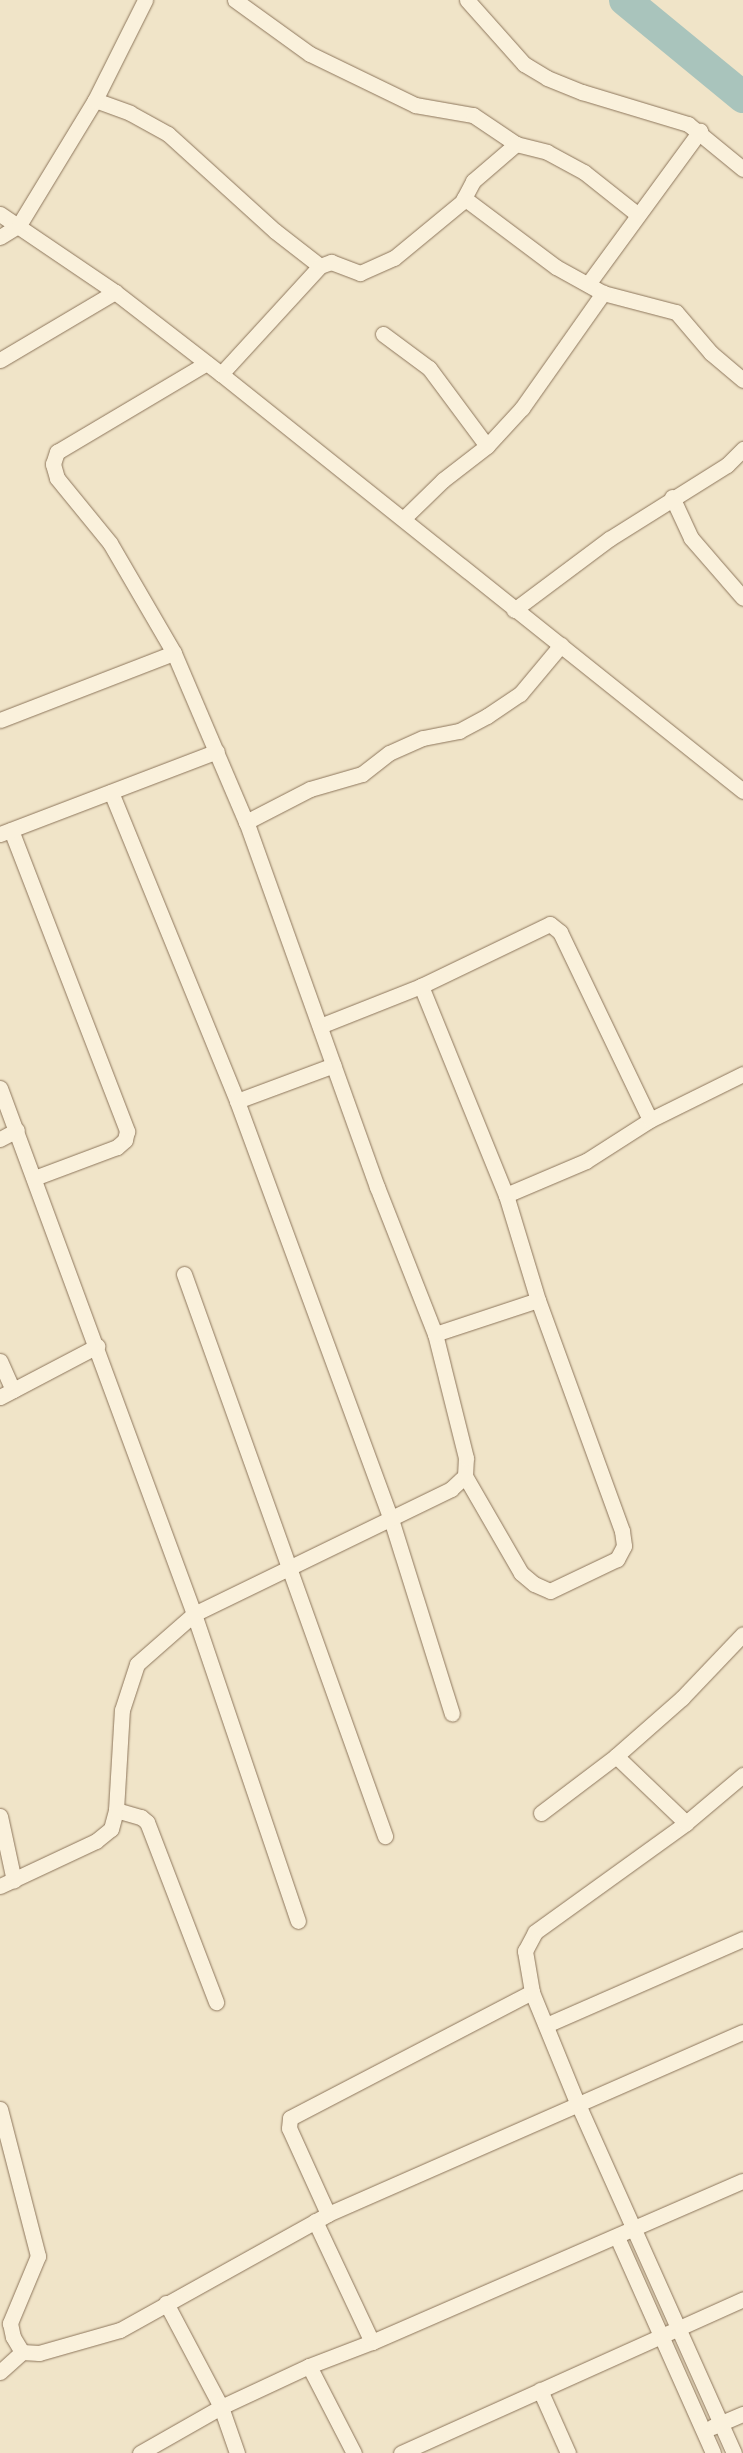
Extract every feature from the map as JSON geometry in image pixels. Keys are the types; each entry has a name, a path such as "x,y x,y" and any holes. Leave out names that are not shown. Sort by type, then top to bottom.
{"street":[{"path":"0,236 19,225 95,100 145,0"},
{"path":"235,0 327,63 415,104 474,116 516,144 547,152 584,172 638,215"},
{"path":"467,0 524,64 547,78 582,92 688,124 700,131 743,169"},
{"path":"95,100 130,113 168,134 275,231 320,266"},
{"path":"588,284 700,131"},
{"path":"221,374 320,266 330,262 360,274 373,269 426,233 464,198 481,172 516,144"},
{"path":"464,198 503,230 603,293 676,312 711,353 743,380"},
{"path":"0,214 19,225 114,292 207,363 404,518 514,610 561,645 743,790"},
{"path":"0,360 114,292"},
{"path":"404,518 443,480 487,446 522,408 603,293"},
{"path":"383,334 429,368 487,446"},
{"path":"207,363 57,452 53,464 57,478 110,543 174,653 246,822 377,1187 435,1334 466,1458 465,1476 521,1573 534,1584 550,1591 617,1559 624,1546 622,1531 538,1300 506,1195 421,986"},
{"path":"514,610 672,497 727,465 743,449"},
{"path":"672,497 692,538 743,598"},
{"path":"246,822 310,789 362,774 389,753 423,738 459,731 487,716 520,694 561,645"},
{"path":"0,720 174,653"},
{"path":"34,1178 117,1147 125,1140 127,1131 6,832 217,752"},
{"path":"111,792 237,1101 390,1516 452,1714"},
{"path":"320,1026 421,986 550,924 560,932 650,1120"},
{"path":"237,1101 334,1065"},
{"path":"506,1195 586,1161 650,1120 743,1074"},
{"path":"0,1088 97,1346 194,1614 298,1920"},
{"path":"0,1138 17,1130"},
{"path":"184,1274 385,1836"},
{"path":"435,1334 538,1300"},
{"path":"0,1361 6,1394 97,1346"},
{"path":"0,1816 7,1884 96,1841 111,1828 116,1810 122,1710 136,1664 194,1614 390,1516 451,1490 465,1476"},
{"path":"541,1813 616,1756 682,1698 743,1634"},
{"path":"616,1756 686,1823"},
{"path":"734,2453 578,2105 532,1992 525,1951 535,1932 686,1823 743,1775"},
{"path":"116,1810 141,1816 147,1822 216,2002"},
{"path":"546,2025 743,1939"},
{"path":"372,2342 321,2218 289,2128 290,2118 532,1992"},
{"path":"0,2372 22,2352 39,2353 120,2330 321,2218 743,2032"},
{"path":"0,2109 38,2256 10,2323 12,2337 22,2352"},
{"path":"140,2453 221,2407 309,2366 372,2342 743,2181"},
{"path":"617,2237 713,2453"},
{"path":"401,2453 743,2299"},
{"path":"166,2303 221,2407 237,2453"},
{"path":"309,2366 354,2453"},
{"path":"540,2390 568,2453"},
{"path":"704,2431 743,2414"}],"waterway":[{"path":"625,0 743,97"}]}
